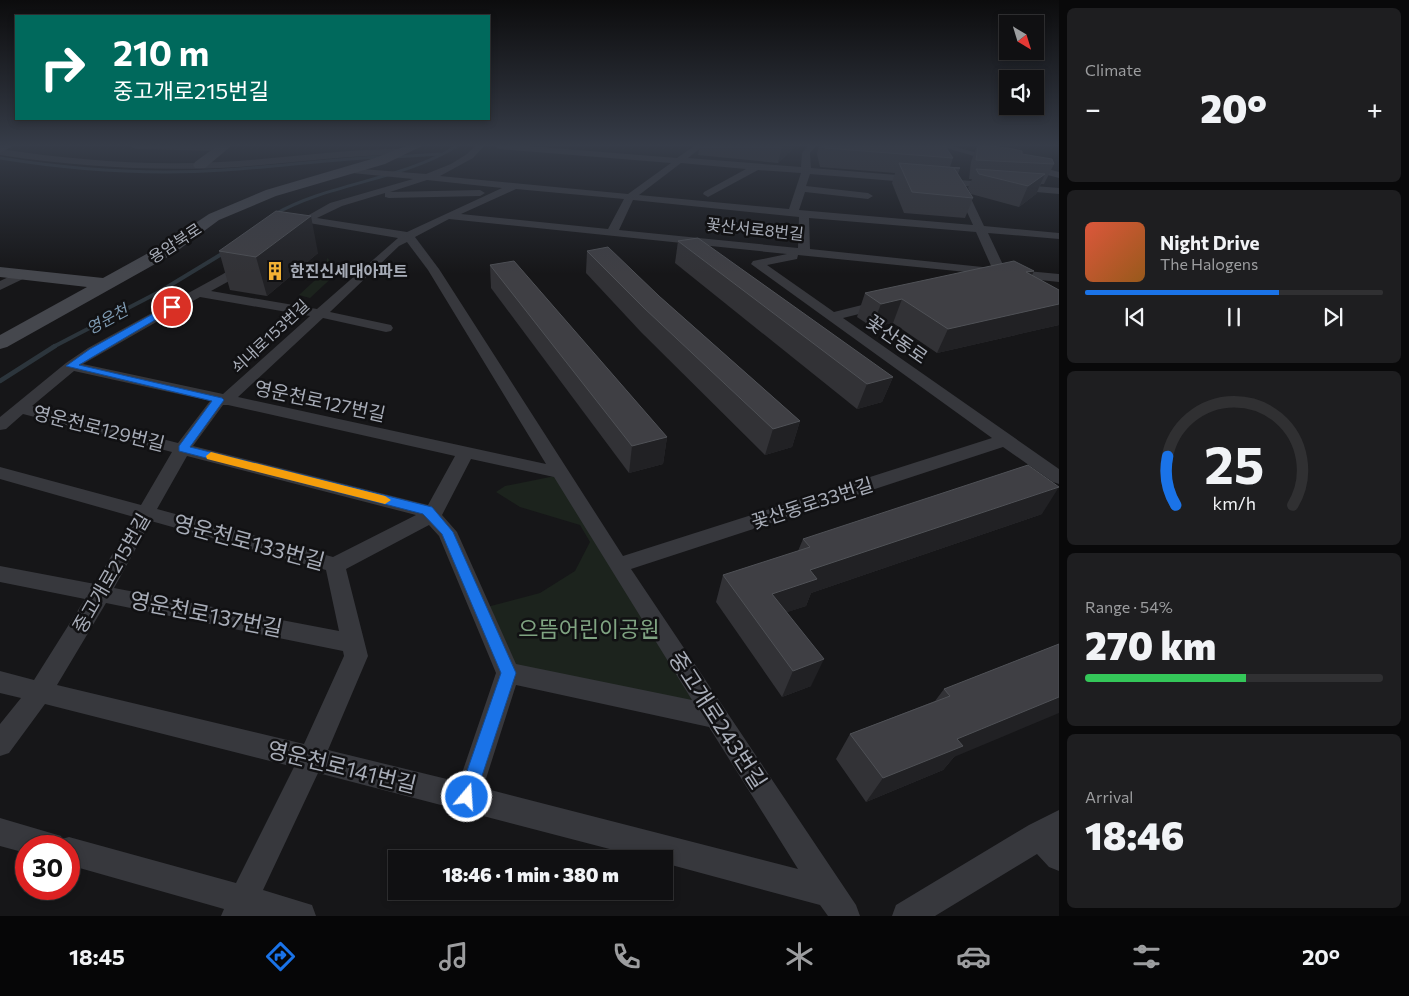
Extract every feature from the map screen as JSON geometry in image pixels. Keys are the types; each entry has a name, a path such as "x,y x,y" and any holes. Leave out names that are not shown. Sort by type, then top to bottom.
{"street":[{"name":"용암북로","path":"0,343 167,250 214,217 271,193 286,189"},
{"path":"291,230 336,205 387,189"},
{"name":"쇠내로153번길","path":"222,400 395,244 448,216 508,189"},
{"path":"551,189 1059,236"},
{"path":"612,233 633,195 642,189"},
{"path":"708,194 717,189"},
{"path":"800,189 798,213 808,252"},
{"path":"806,189 868,196"},
{"path":"960,189 1000,272 972,282"},
{"path":"1026,189 1059,191"},
{"path":"633,195 676,192 732,195 798,213"},
{"path":"365,196 498,193"},
{"name":"꽃산서로8번길","path":"448,216 1059,278"},
{"path":"308,220 408,236"},
{"name":"중고개로243번길","path":"408,236 433,269 618,565 845,916"},
{"name":"꽃산동로","path":"808,252 757,264 1059,478"},
{"path":"0,425 71,366 94,351 227,277 259,253"},
{"path":"0,272 107,284"},
{"name":"꽃산서로8번길","path":"1000,272 1032,290"},
{"path":"0,286 20,274"},
{"path":"198,293 318,313 386,328"},
{"path":"831,317 897,301"},
{"name":"영운천로127번길","path":"71,366 561,473"},
{"name":"중고개로215번길","path":"0,744 40,692 100,594 182,449 222,400"},
{"name":"영운천로129번길","path":"19,408 427,510 447,532 508,673"},
{"name":"꽃산동로33번길","path":"618,565 1005,440"},
{"path":"335,565 432,515 465,453"},
{"name":"영운천로133번길","path":"0,473 335,565 356,656 311,759 240,908"},
{"name":"영운천로137번길","path":"0,574 353,643"},
{"path":"467,797 508,673 716,717"},
{"name":"영운천로141번길","path":"0,682 467,797 829,892"},
{"path":"907,916 1049,830 1059,857"},
{"path":"0,832 15,836"},
{"path":"80,855 240,908 300,916"}],"green space":[{"path":"327,258 340,270 310,298 299,295 325,271"},
{"name":"으뜸어린이공원","path":"560,475 711,714 510,670 483,608 540,593 575,571 590,542 580,525 520,507 496,492 505,486"}],"building":[{"path":"911,189 967,189 973,198 912,192"},
{"path":"276,211 311,216 256,257 219,251"},
{"path":"698,238 893,377 867,384 678,241"},
{"path":"608,247 659,296 800,421 773,429 644,308 587,251"},
{"path":"514,261 667,437 632,446 490,265"},
{"path":"1014,261 1034,271 1026,272 1059,290 1059,304 948,329 902,299 881,304 865,293"},
{"path":"1028,465 1059,487 810,570 817,579 772,594 824,659 793,671 723,575 810,547 803,539"},
{"path":"1059,644 1059,697 957,739 963,746 883,778 850,734 950,696 944,689"}],"waterway":[{"name":"영운천","path":"273,215 295,204 339,189"},
{"name":"영운천","path":"53,347 159,292 225,252"},
{"name":"영운천","path":"0,381 55,346"}],"slow traffic":[{"path":"211,456 385,500"}],"place":[{"name":"한진신세대아파트","path":"275,271"}],"route":[{"path":"172,307 71,366 219,400 182,449 427,510 447,532 508,673 467,797"}]}
